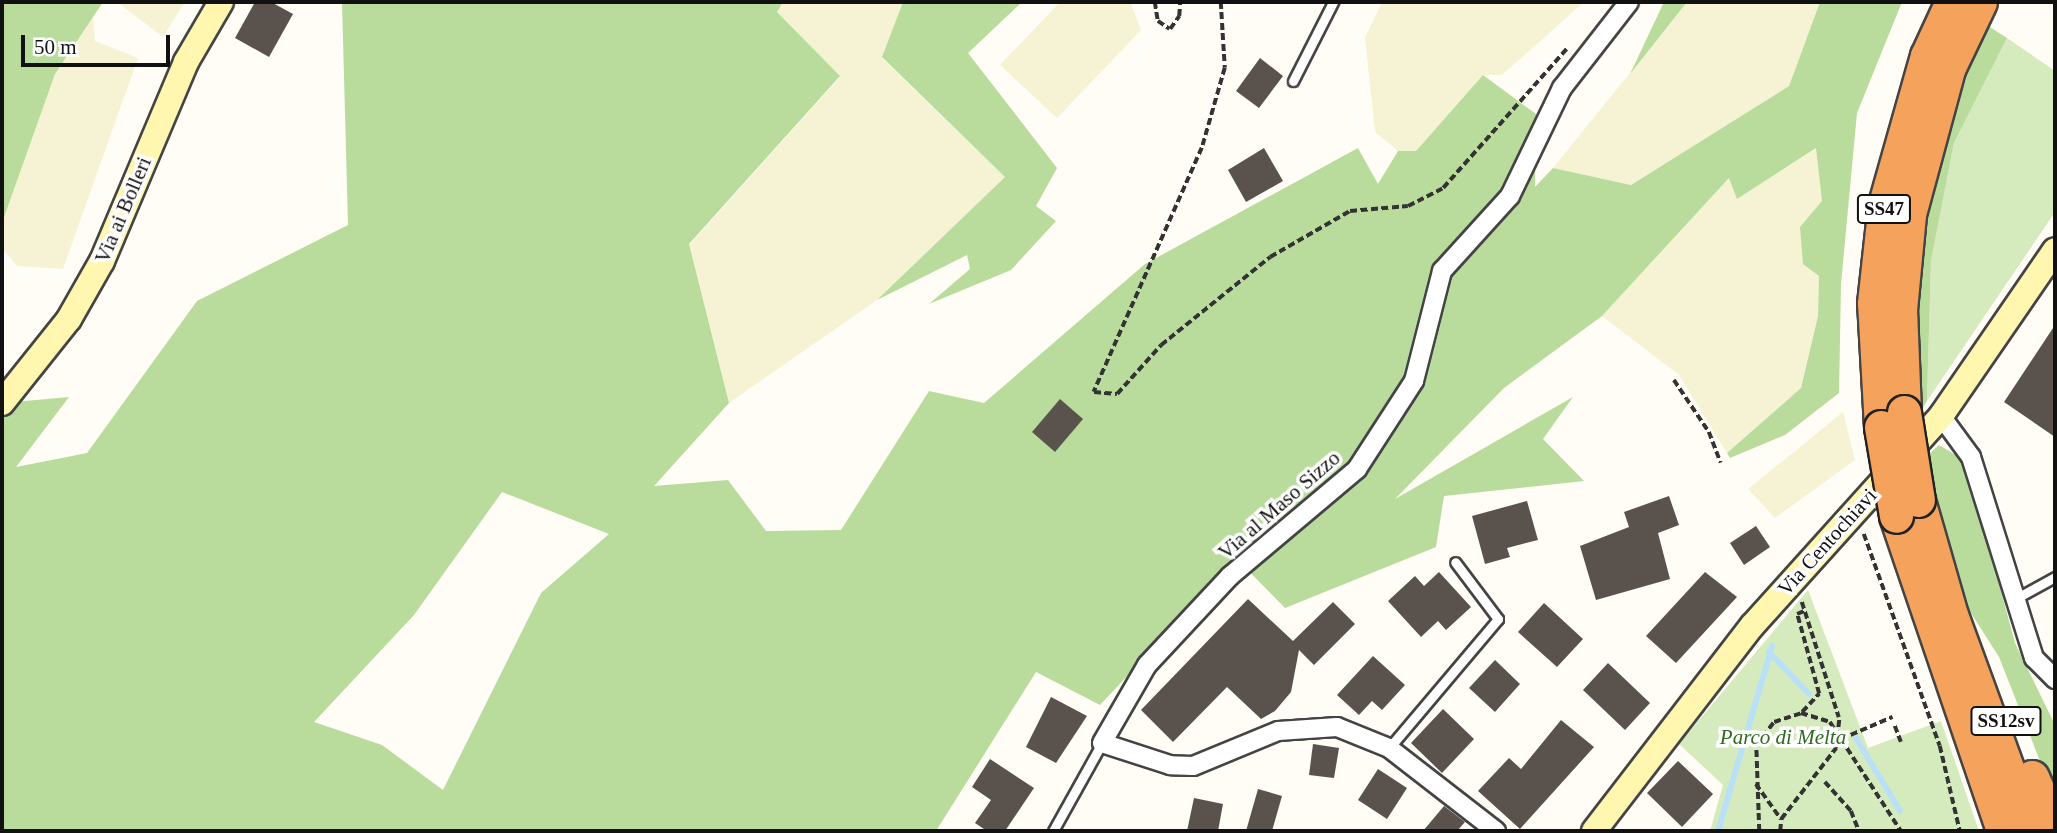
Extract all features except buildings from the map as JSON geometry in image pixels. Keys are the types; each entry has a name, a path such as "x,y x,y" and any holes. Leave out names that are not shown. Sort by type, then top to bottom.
{"highway":[{"name":"SS47","path":"1952,2 1923,68 1885,204 1874,303 1907,508 2003,831"},
{"name":"SS47","path":"1892,420 1909,214 1948,69 1980,2"},
{"name":"SS47","path":"1907,508 1951,615 2030,831"},
{"name":"SS12sv","path":"1951,615 2055,830"}],"street":[{"name":"Via ai Bolleri","path":"2,403 69,319 102,261 186,62 221,2"},
{"name":"Via al Maso Sizzo","path":"1102,743 1156,655 1230,576 1357,469 1414,382 1443,271 1510,196 1562,88 1629,2"},
{"name":"Via Centochiavi","path":"1594,831 1752,626 1941,416 2055,250"},
{"path":"1941,416 1971,457 2038,666 2055,679"},
{"path":"1102,743 1170,765 1193,766 1278,731 1337,727 1389,748 1496,831"}],"lane":[{"path":"1293,81 1333,2"},
{"path":"1389,748 1498,619 1455,562"},
{"path":"2015,599 2055,577"},
{"path":"1052,831 1102,743"}],"path":[{"path":"1155,2 1158,21 1170,29 1179,16 1180,2"},
{"path":"1221,2 1225,68 1202,148 1094,392 1117,394 1161,345 1270,257 1350,211 1408,206 1443,188 1576,38"},
{"path":"1674,380 1709,432 1721,463"},
{"path":"1864,526 1940,746 1960,831"},
{"path":"1780,831 1781,819 1836,748 1839,717 1802,599"},
{"path":"1801,713 1819,694 1797,614 1804,611"},
{"path":"1759,831 1756,745 1763,732 1787,715 1815,713 1830,722 1901,831"},
{"path":"1841,739 1892,717"},
{"path":"1895,726 1901,742"},
{"path":"1825,782 1852,811 1859,831"},
{"path":"1756,784 1781,819"}],"shaded area":[{"path":"117,2 185,2 163,37"},
{"path":"783,2 903,2 882,58 1005,177 877,300 729,403 689,245 840,77 777,12"},
{"path":"1060,2 1130,2 1141,30 1057,118 1000,65"},
{"path":"1382,2 1584,2 1502,75 1483,75 1416,151 1398,151 1375,132 1365,38"},
{"path":"1687,2 1820,2 1789,86 1631,185 1553,168"},
{"path":"93,17 95,41 138,58 63,269 17,266 2,248 2,223 55,74"},
{"path":"1817,148 1822,201 1818,316 1801,388 1727,453 1679,375 1602,316 1730,177 1738,198"},
{"path":"1843,412 1855,460 1775,518 1748,489"}],"green space":[{"path":"2,2 103,2 55,74 2,223"},
{"path":"342,2 783,2 777,12 840,76 689,244 729,403 654,486 728,480 766,531 841,530 929,391 984,403 1145,264 1358,148 1378,184 1398,151 1416,151 1483,75 1536,114 1535,187 1553,168 1631,185 1789,86 1820,2 1902,2 1857,113 1841,284 1839,393 1785,435 1730,458 1727,453 1801,388 1818,316 1819,276 1803,264 1800,227 1822,201 1816,148 1737,199 1729,178 1602,316 1504,388 1395,499 1573,397 1543,439 1584,481 1444,496 1436,547 1285,608 1237,559 1100,705 1036,672 936,831 2,831 2,403 69,397 16,467 87,453 197,301 348,225","holes":["502,492 609,534 541,593 443,790 382,745 314,722 414,615"]},
{"path":"903,2 1022,2 968,53 1057,168 1036,206 1056,221 1011,270 929,304 970,269 967,255 877,300 1005,177 882,57"},
{"path":"1664,2 1687,2 1630,74"},
{"path":"1982,22 2007,38 1954,143 1931,261 1927,401 1917,417 1915,283 1932,164"},
{"path":"2007,38 2055,71 2055,212 1927,401 1931,261 1954,143"},
{"path":"1939,445 1966,461 2015,643 2055,725 2055,799 1999,657 1957,591 1922,460"},
{"name":"Parco di Melta","path":"1808,590 1868,748 1941,721 1979,831 1710,831 1723,785 1679,744"}],"waterway":[{"path":"1718,831 1772,646"},
{"path":"1769,652 1809,694"},
{"path":"1856,738 1900,811"}]}
